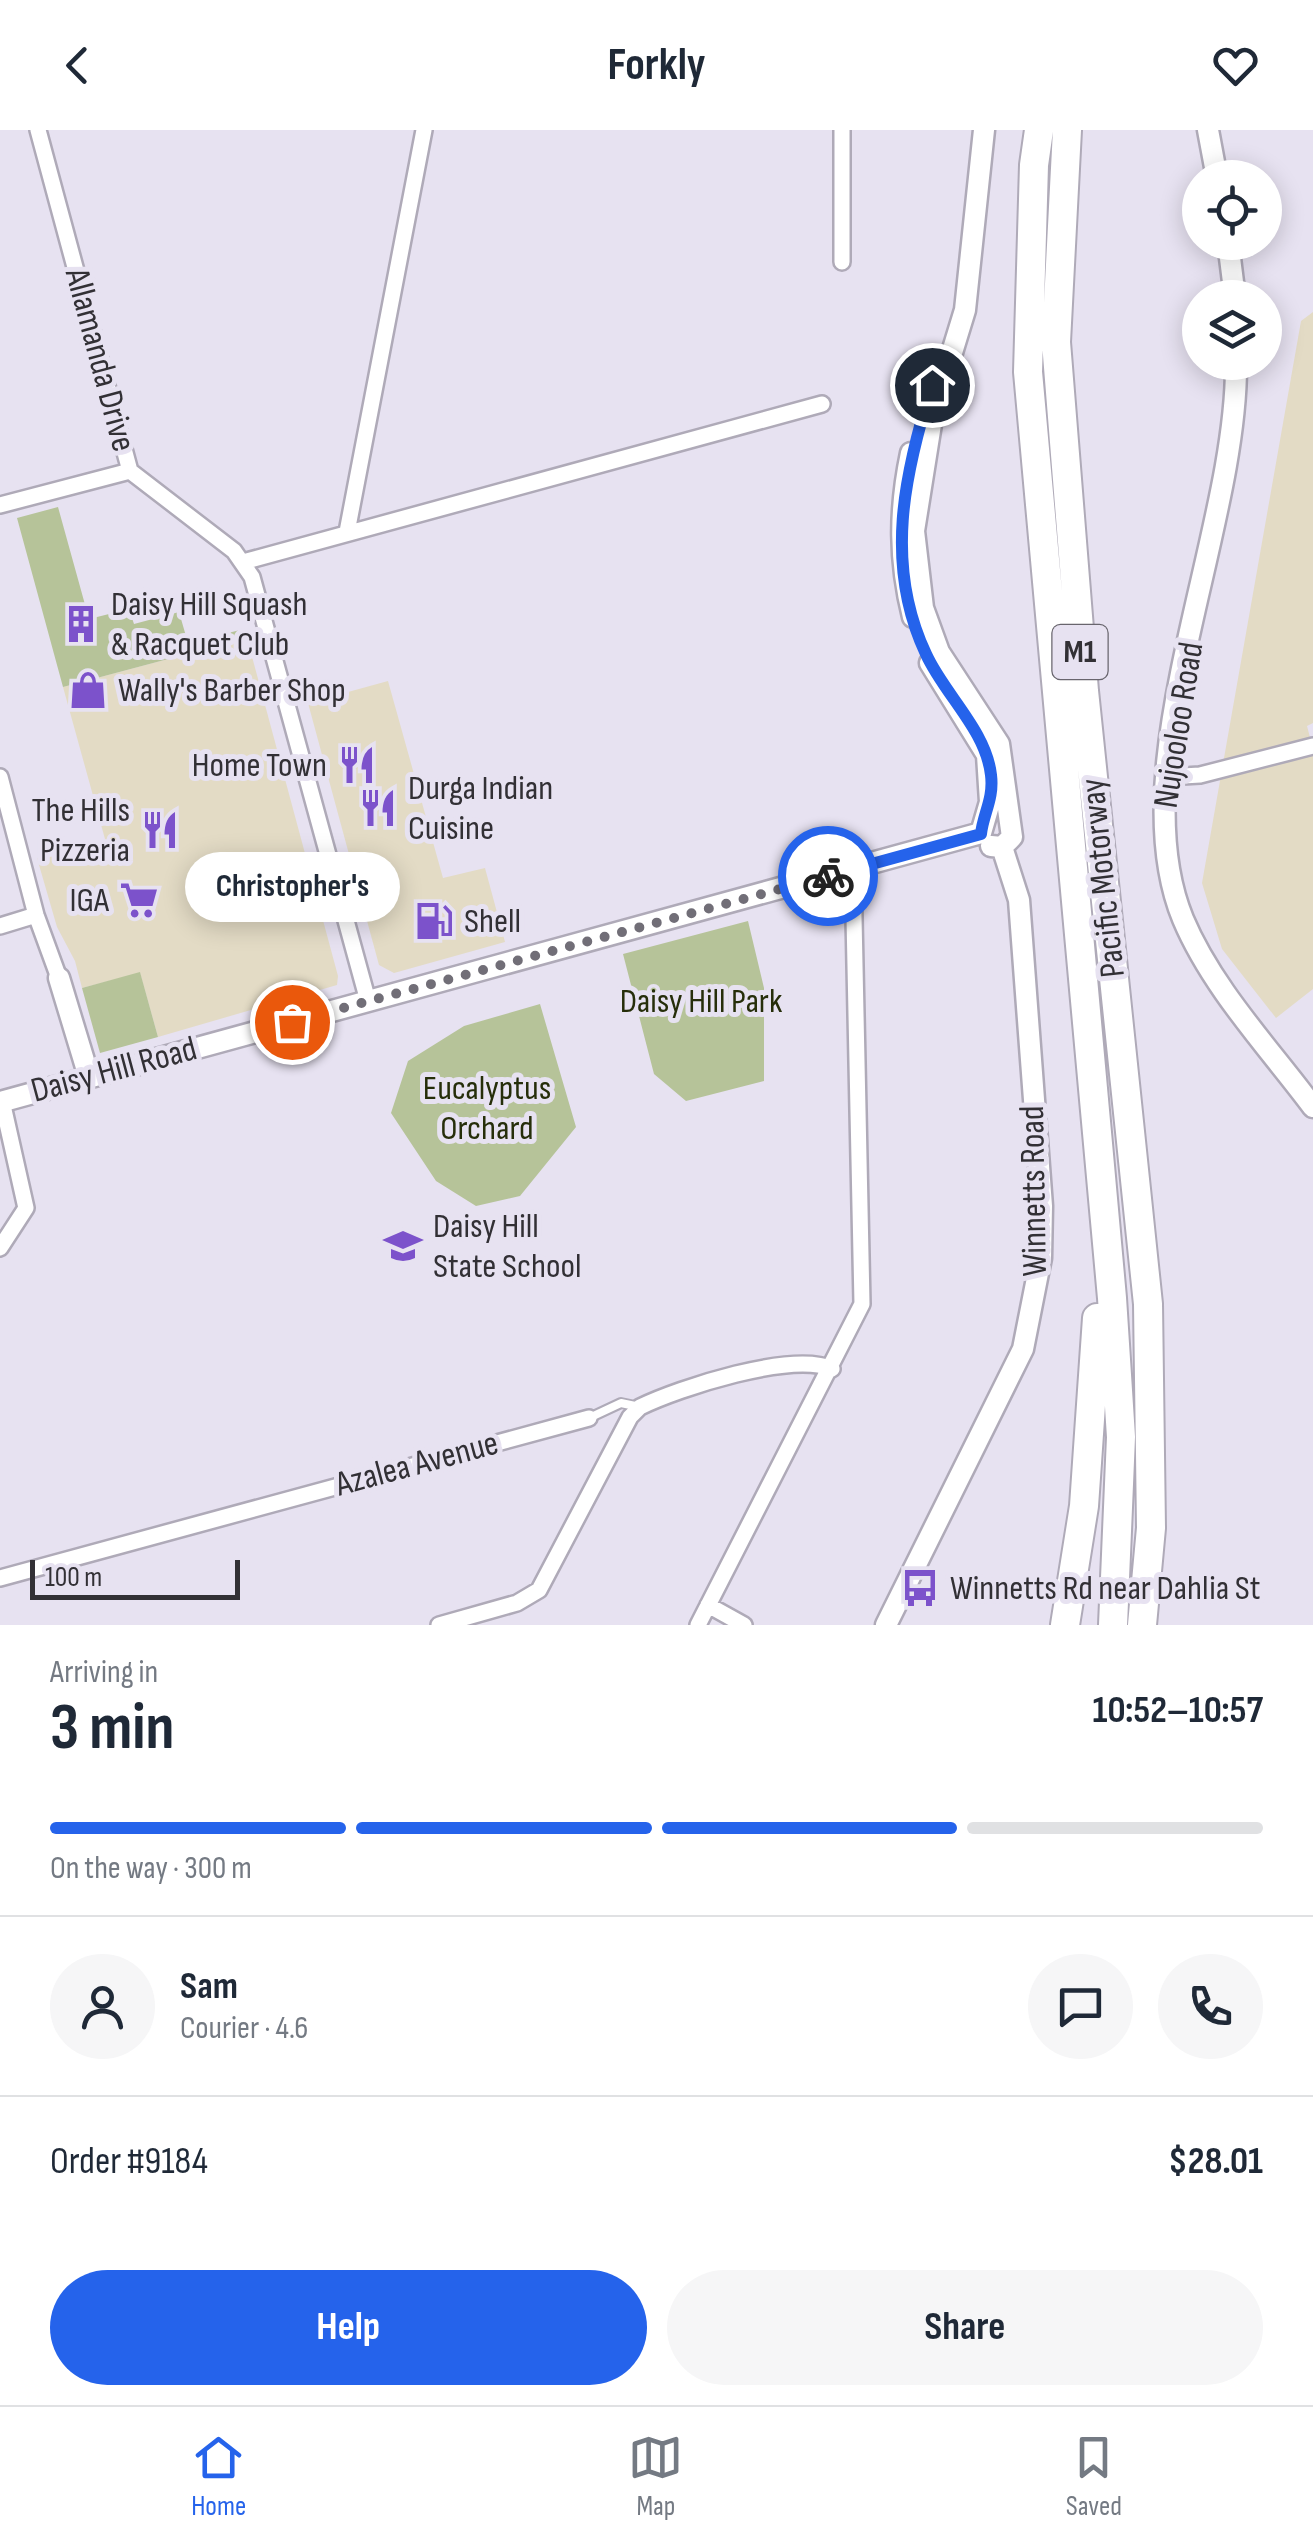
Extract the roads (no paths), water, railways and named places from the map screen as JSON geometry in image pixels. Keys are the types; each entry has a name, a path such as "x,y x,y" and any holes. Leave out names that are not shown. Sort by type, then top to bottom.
{"highway":[{"name":"Pacific Motorway","path":"1039,130 1034,165 1028,372 1121,1436 1113,1625"},
{"name":"Pacific Motorway","path":"1067,130 1056,342 1084,691 1148,1304 1151,1528 1142,1625"},
{"path":"1066,1625 1084,1506 1096,1369 1099,1158"},
{"path":"1151,1528 1156,1625"}],"street":[{"name":"Allamanda Drive","path":"38,130 130,471 209,530 243,562 252,577 368,1001"},
{"path":"347,532 424,130"},
{"path":"842,130 842,262"},
{"path":"984,130 968,275 913,445 902,496 901,563 925,653 987,756 992,823"},
{"path":"1208,130 1214,160"},
{"name":"Nujooloo Road","path":"1235,380 1230,447 1166,777 1167,868 1184,922 1208,966 1313,1107"},
{"path":"243,562 822,404"},
{"path":"0,505 130,471"},
{"path":"1166,777 1200,775 1313,746"},
{"path":"0,777 36,915 59,978 78,1053 89,1076"},
{"name":"Winnetts Road","path":"886,1625 1023,1349 1041,1258 1042,1206 1019,900 1002,847 988,845 992,823"},
{"name":"Daisy Hill Road","path":"1,1102 853,869 992,823"},
{"path":"698,1625 862,1304 853,869"},
{"path":"0,926 36,915"},
{"path":"0,1248 26,1208 1,1102"},
{"name":"Azalea Avenue","path":"640,1407 782,1365 816,1364 832,1369"},
{"path":"439,1625 517,1604 538,1590 630,1417 640,1407"},
{"name":"Azalea Avenue","path":"0,1578 589,1418"},
{"path":"708,1605 744,1625"}],"lane":[{"name":"Azalea Avenue","path":"589,1418 621,1404 640,1407"}],"place":[{"name":"Daisy Hill Squash & Racquet Club","path":"81,624"},
{"name":"Wally's Barber Shop","path":"88,690"},
{"name":"Home Town","path":"357,765"},
{"name":"Durga Indian Cuisine","path":"378,808"},
{"name":"The Hills Pizzeria","path":"160,830"},
{"name":"IGA","path":"139,900"},
{"name":"Shell","path":"434,921"},
{"name":"Christopher's","path":"292,1022"},
{"name":"Daisy Hill State School","path":"403,1246"},
{"name":"Winnetts Rd near Dahlia St","path":"920,1588"}],"park label":[{"name":"Daisy Hill Park","path":"701,1001"},
{"name":"Eucalyptus Orchard","path":"487,1108"}]}
